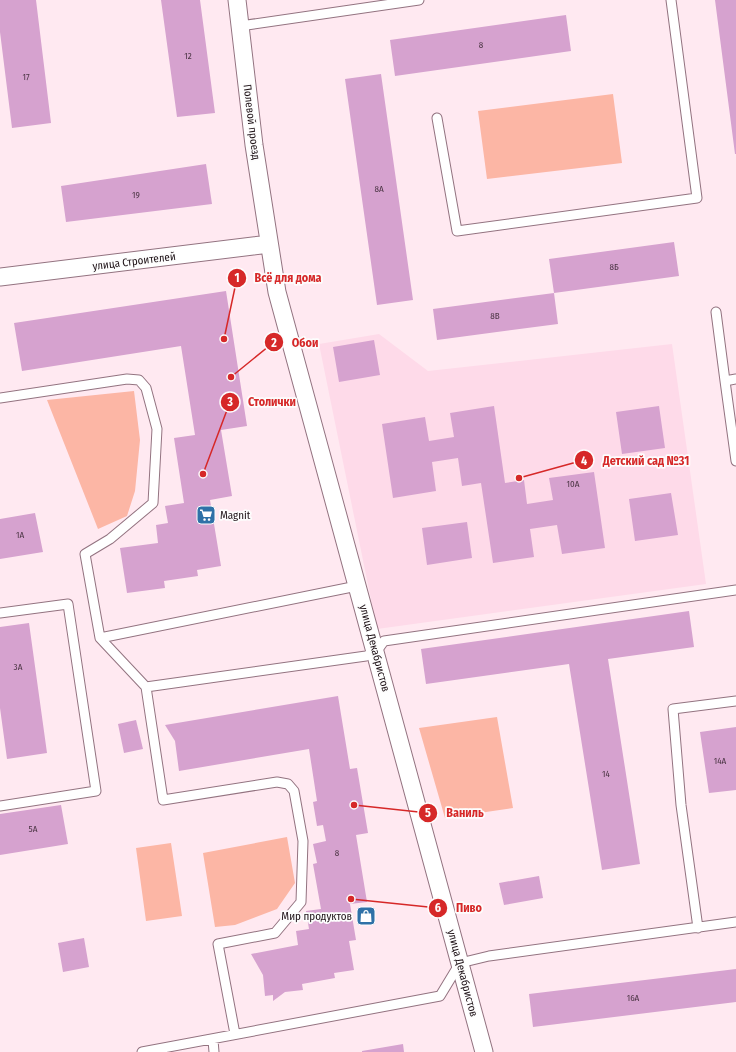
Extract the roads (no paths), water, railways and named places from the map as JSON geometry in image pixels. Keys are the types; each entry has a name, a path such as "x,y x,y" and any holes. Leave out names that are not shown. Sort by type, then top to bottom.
{"street":[{"name":"Полевой проезд","path":"237,0 269,244"},
{"name":"улица Строителей","path":"0,277 269,244"},
{"name":"улица Декабристов","path":"269,244 277,292 484,1052"}],"lane":[{"path":"240,26 419,0"},
{"path":"437,118 457,231 698,198 671,0"},
{"path":"716,312 736,461"},
{"path":"0,398 127,379 139,380 146,388 156,429 153,503 110,539 85,554 100,638 146,687 163,800 277,782 288,784 294,791 303,841 301,902 275,933 218,944 235,1034"},
{"path":"725,381 736,379"},
{"path":"100,638 357,586"},
{"path":"146,687 366,656 376,652 384,641 736,590"},
{"path":"0,613 68,604 96,791 0,806"},
{"path":"698,928 680,805 673,709 736,701"},
{"path":"142,1052 213,1040 235,1034 440,996 460,963 489,956 736,922"},
{"path":"213,1040 214,1052"}],"place":[{"name":"Всё для дома","path":"224,339"},
{"name":"Обои","path":"231,377"},
{"name":"Столички","path":"203,474"},
{"name":"Детский сад №31","path":"519,478"},
{"name":"Magnit","path":"206,515"},
{"name":"Ваниль","path":"354,805"},
{"name":"Пиво","path":"351,899"},
{"name":"Мир продуктов","path":"366,916"}]}
